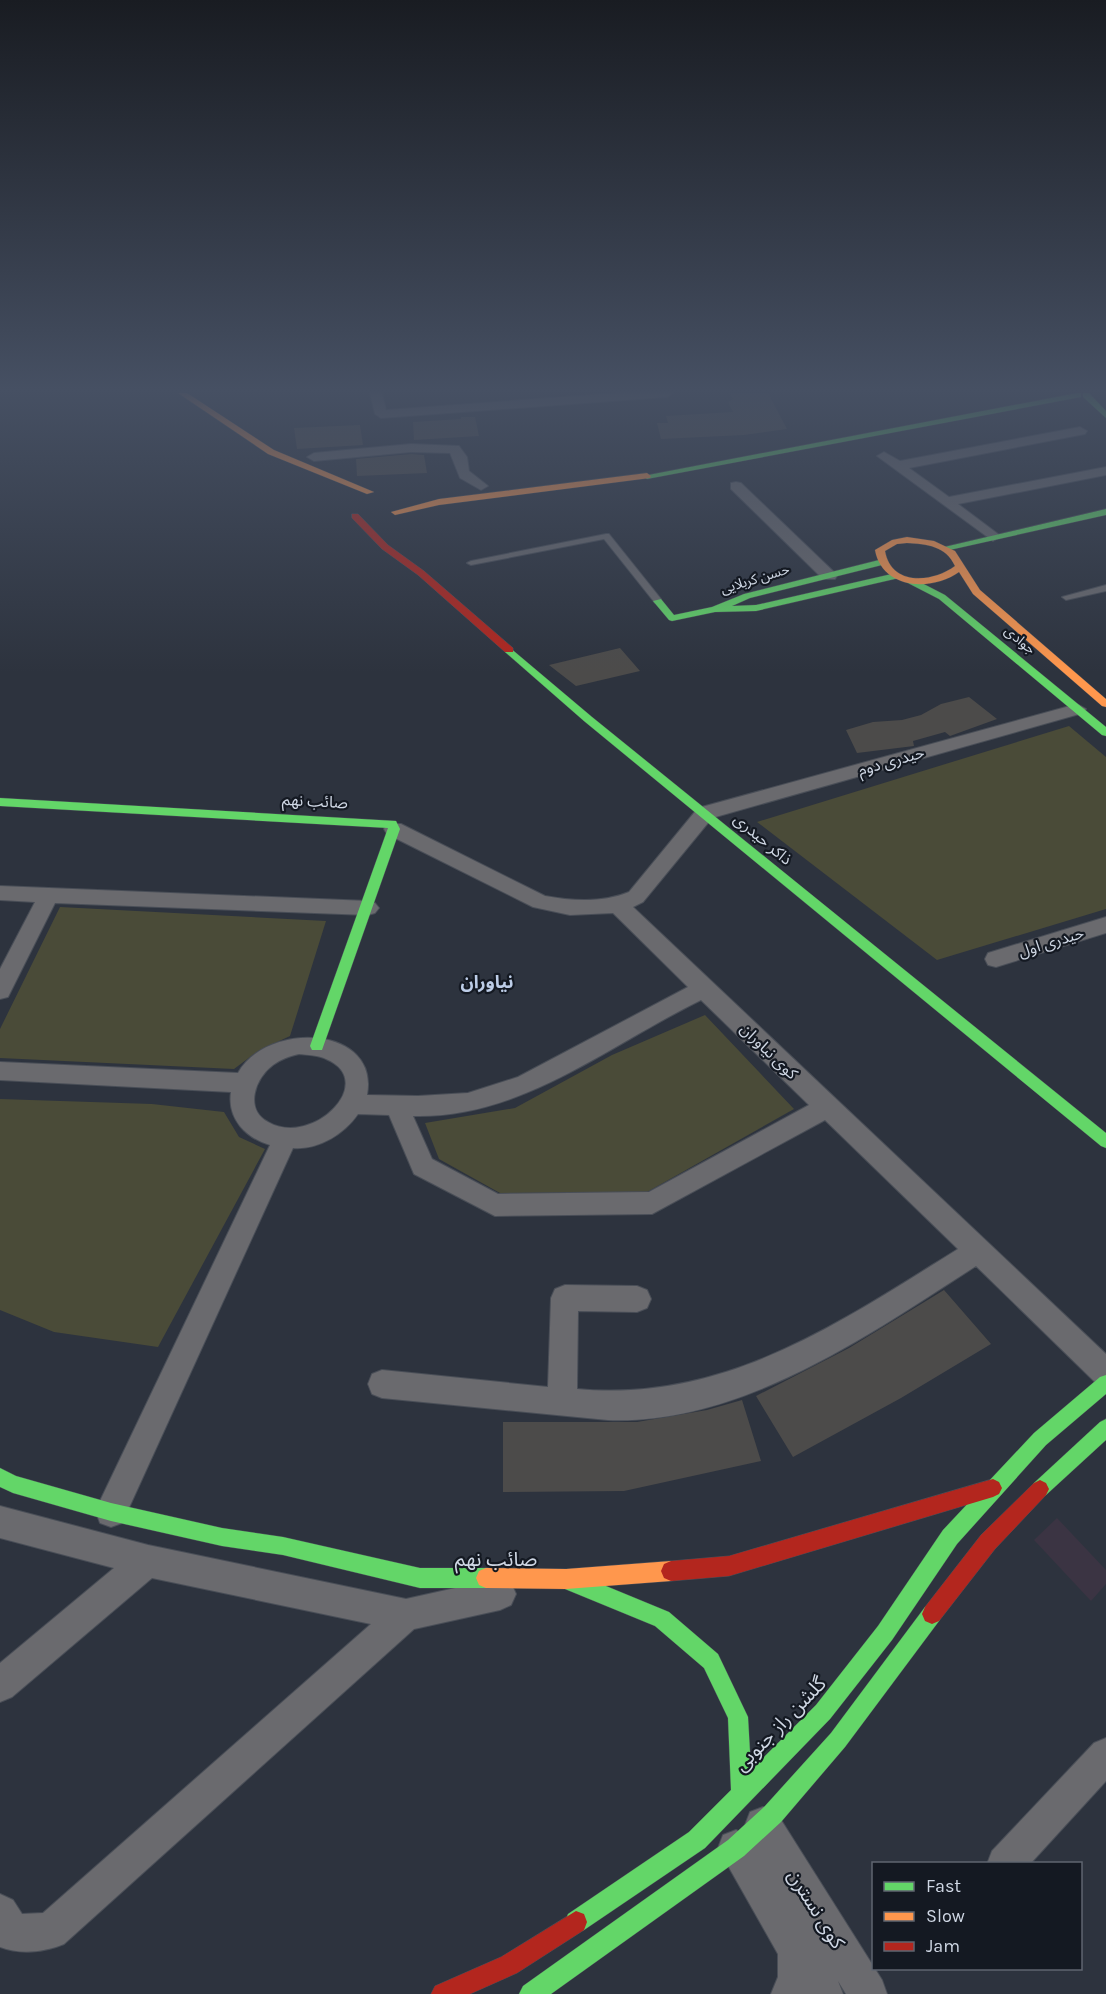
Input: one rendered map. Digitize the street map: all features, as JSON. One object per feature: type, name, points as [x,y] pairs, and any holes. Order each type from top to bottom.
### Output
[{"type":"street","points":[[355,486],[370,492],[388,511]]},
{"type":"street","points":[[477,486],[483,491]]},
{"type":"street","points":[[350,508],[388,511],[512,486]]},
{"type":"street","points":[[421,490],[483,491],[536,486]]},
{"type":"street","points":[[736,486],[829,576]]},
{"type":"street","points":[[925,486],[993,544]]},
{"type":"street","points":[[946,502],[1028,486]]},
{"type":"street","points":[[350,508],[370,492]]},
{"type":"street","name":"ذاکر حیدری","points":[[350,508],[385,547],[402,558],[588,719],[1106,1142]]},
{"type":"street","points":[[993,544],[1106,512]]},
{"type":"street","points":[[879,563],[877,556],[880,550],[896,542],[921,541],[945,548],[993,544],[1106,526]]},
{"type":"street","points":[[395,537],[402,558]]},
{"type":"street","name":"جوادی","points":[[945,548],[963,561],[976,592],[1104,702]]},
{"type":"street","name":"حسن کربلایی","points":[[715,609],[756,608],[902,578],[937,581],[957,573],[963,561]]},
{"type":"street","name":"حسن کربلایی","points":[[715,609],[747,596],[879,563]]},
{"type":"street","name":"جوادی","points":[[879,563],[902,578],[942,597],[1106,733]]},
{"type":"street","points":[[658,601],[672,618],[715,609]]},
{"type":"street","points":[[1077,709],[1104,702]]},
{"type":"street","name":"حیدری دوم","points":[[705,813],[1077,709]]},
{"type":"street","name":"صائب نهم","points":[[0,802],[388,822],[394,829]]},
{"type":"street","points":[[317,1046],[368,908],[394,829],[540,902],[570,908],[618,905],[636,897],[705,813]]},
{"type":"street","points":[[0,893],[368,908]]},
{"type":"street","points":[[0,991],[48,896]]},
{"type":"street","name":"کوی نیاوران","points":[[618,905],[704,990],[1106,1373]]},
{"type":"street","name":"حیدری اول","points":[[996,959],[1106,925]]},
{"type":"street","points":[[354,1104],[397,1106],[468,1103],[526,1084],[656,1012],[704,990]]},
{"type":"street","points":[[317,1046],[334,1050],[348,1059],[356,1073],[359,1088],[354,1104],[343,1119],[326,1131],[306,1137],[285,1139],[266,1134],[252,1125],[243,1113],[240,1098],[243,1083],[252,1070],[265,1058],[282,1049],[317,1046]]},
{"type":"street","points":[[0,1071],[243,1083]]},
{"type":"street","points":[[397,1106],[423,1166],[495,1205],[652,1203],[827,1107]]},
{"type":"street","points":[[111,1512],[285,1139]]},
{"type":"street","points":[[382,1384],[562,1402],[636,1406],[698,1395],[748,1380],[796,1361],[848,1333],[978,1250]]},
{"type":"street","points":[[562,1402],[566,1298],[638,1299]]},
{"type":"street","name":"گلشن راز جنوبی","points":[[443,1994],[509,1965],[641,1880],[697,1840],[742,1791],[823,1712],[885,1632],[950,1537],[993,1488],[1040,1439],[1106,1383]]},
{"type":"street","points":[[531,1994],[750,1837],[844,1734],[989,1542],[1106,1428]]},
{"type":"street","name":"صائب نهم","points":[[0,1477],[13,1484],[111,1512],[222,1536],[283,1546],[420,1578],[566,1579],[729,1566],[993,1488]]},
{"type":"street","points":[[0,1522],[148,1561],[406,1615],[566,1579],[662,1619],[711,1661],[738,1717],[742,1791]]},
{"type":"street","points":[[0,1685],[103,1596],[148,1561]]},
{"type":"street","points":[[0,1913],[12,1933],[51,1931],[406,1615]]},
{"type":"street","points":[[1006,1862],[1106,1755]]},
{"type":"street","points":[[750,1837],[797,1954],[824,1994]]},
{"type":"street","name":"کوی نسترن","points":[[750,1837],[868,1994]]},
{"type":"street","points":[[790,1994],[797,1977],[797,1954]]},
{"type":"lane","points":[[471,563],[606,536],[658,601]]},
{"type":"lane","points":[[1066,597],[1106,588]]},
{"type":"shaded area","points":[[1057,1518],[1106,1570],[1106,1584],[1091,1601],[1034,1540]]},
{"type":"green space","points":[[1069,726],[1106,757],[1106,909],[937,960],[757,822]]},
{"type":"green space","points":[[60,907],[326,921],[290,1036],[258,1051],[234,1069],[0,1058],[0,1029]]},
{"type":"green space","points":[[705,1015],[794,1109],[647,1192],[500,1193],[439,1159],[425,1123],[515,1108],[612,1055]]},
{"type":"green space","points":[[0,1099],[152,1104],[224,1112],[239,1137],[265,1149],[158,1347],[54,1332],[0,1310]]},
{"type":"building","points":[[620,648],[640,671],[576,686],[549,665]]},
{"type":"building","points":[[969,697],[997,719],[950,736],[945,732],[913,741],[914,746],[857,753],[846,730],[873,722],[902,720],[921,715],[941,704]]},
{"type":"building","points":[[944,1290],[991,1344],[901,1398],[793,1457],[756,1396],[849,1348]]},
{"type":"building","points":[[742,1400],[761,1461],[624,1491],[503,1492],[503,1422],[637,1422],[707,1410]]},
{"type":"traffic: fast","points":[[945,548],[1106,512]]},
{"type":"traffic: fast","points":[[879,563],[747,596],[715,609],[756,608],[896,576]]},
{"type":"traffic: fast","points":[[909,580],[942,597],[1106,733]]},
{"type":"traffic: fast","points":[[658,601],[672,618],[715,609]]},
{"type":"traffic: fast","points":[[509,650],[588,719],[1106,1142]]},
{"type":"traffic: fast","points":[[0,802],[392,824],[394,829],[317,1046]]},
{"type":"traffic: fast","points":[[576,1922],[697,1840],[823,1712],[885,1633],[950,1537],[1040,1439],[1106,1383]]},
{"type":"traffic: fast","points":[[1040,1489],[1106,1428]]},
{"type":"traffic: fast","points":[[0,1477],[13,1484],[111,1512],[222,1537],[283,1546],[420,1578],[486,1578]]},
{"type":"traffic: fast","points":[[572,1582],[662,1619],[711,1661],[738,1717],[742,1791]]},
{"type":"traffic: fast","points":[[531,1994],[736,1848],[773,1814],[838,1740],[932,1614]]},
{"type":"traffic: slow","points":[[355,486],[370,492]]},
{"type":"traffic: slow","points":[[395,512],[439,502],[567,486]]},
{"type":"traffic: slow","points":[[907,540],[939,545],[952,553],[960,567],[951,574],[925,581],[899,578],[889,572],[882,563],[880,550],[895,542],[907,540]]},
{"type":"traffic: slow","points":[[960,567],[976,592],[1106,704]]},
{"type":"traffic: slow","points":[[486,1578],[566,1579],[671,1571]]},
{"type":"traffic: jam","points":[[355,516],[385,547],[421,573],[509,650]]},
{"type":"traffic: jam","points":[[671,1571],[729,1566],[993,1488]]},
{"type":"traffic: jam","points":[[932,1614],[988,1542],[1040,1489]]},
{"type":"traffic: jam","points":[[443,1994],[509,1965],[576,1922]]},
{"type":"district","name":"نیاوران","points":[[487,982]]}]
